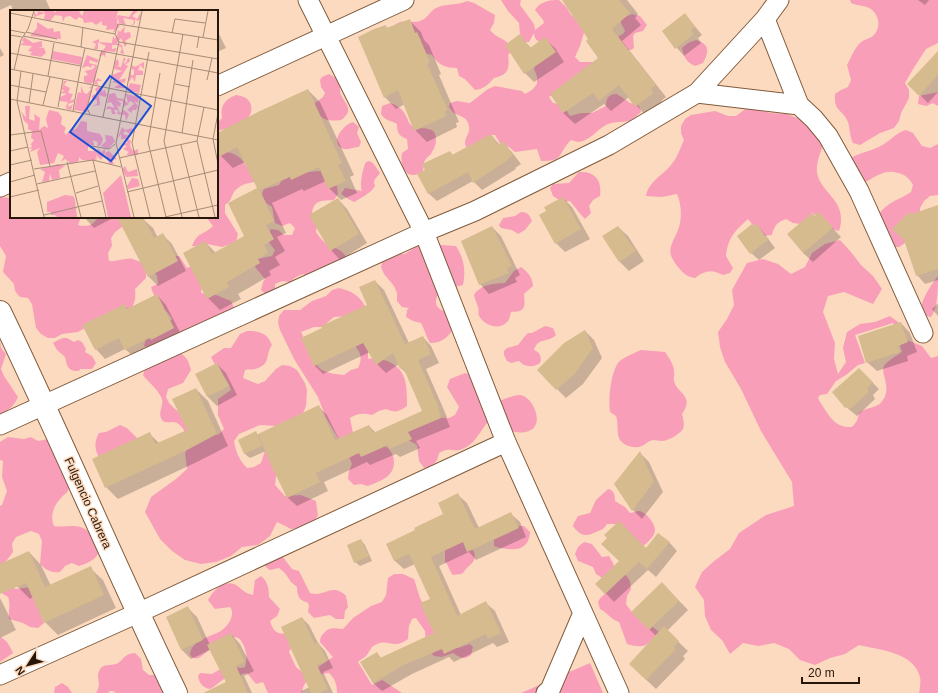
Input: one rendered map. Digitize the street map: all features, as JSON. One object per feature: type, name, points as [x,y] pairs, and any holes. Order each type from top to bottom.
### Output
[{"type":"main road","name":"Fulgencio Cabrera","points":[[0,312],[44,404],[138,613],[176,693]]},
{"type":"street","points":[[308,0],[424,232],[506,442],[619,693]]},
{"type":"street","points":[[218,86],[404,0]]},
{"type":"street","points":[[0,425],[424,232],[482,208],[609,145],[697,93],[765,19],[779,0]]},
{"type":"street","points":[[765,19],[799,105],[814,118],[828,136],[859,191],[923,333]]},
{"type":"street","points":[[697,93],[799,105]]},
{"type":"street","points":[[0,187],[10,182]]},
{"type":"street","points":[[0,675],[138,613],[506,442]]},
{"type":"street","points":[[546,693],[550,690],[583,613]]},
{"type":"shaded area","points":[[501,0],[521,0],[520,5],[534,24],[535,30],[544,23],[535,10],[542,3],[552,0],[559,0],[567,8],[571,15],[586,26],[575,57],[580,62],[592,62],[596,64],[549,97],[553,103],[564,106],[570,116],[581,113],[592,113],[606,106],[608,97],[617,94],[630,103],[638,105],[641,112],[633,119],[625,122],[606,125],[583,141],[578,142],[571,140],[560,156],[554,160],[541,161],[537,149],[515,152],[509,147],[501,145],[495,135],[492,135],[468,149],[465,141],[469,132],[468,123],[464,118],[452,111],[449,107],[450,103],[457,101],[470,103],[488,89],[495,86],[522,91],[525,94],[532,90],[537,84],[537,76],[534,69],[541,43],[536,39],[534,33],[529,42],[525,42],[520,34],[519,23],[508,11]]},
{"type":"shaded area","points":[[850,0],[938,0],[938,43],[926,49],[905,83],[909,90],[909,98],[901,113],[899,121],[894,128],[880,133],[860,145],[853,143],[848,122],[837,107],[835,94],[848,87],[851,80],[847,65],[860,43],[876,33],[878,19],[871,9],[851,3]]},
{"type":"shaded area","points":[[467,1],[474,3],[495,15],[494,23],[490,30],[507,42],[513,49],[508,55],[509,64],[507,71],[499,77],[494,78],[483,88],[475,90],[465,79],[459,76],[457,68],[443,65],[432,55],[424,53],[421,47],[421,39],[394,31],[396,24],[399,22],[420,21],[425,19],[436,8]]},
{"type":"shaded area","points":[[632,14],[640,16],[647,25],[643,31],[635,33],[633,36],[634,48],[628,50],[619,41],[619,36],[625,31],[621,23],[621,19]]},
{"type":"shaded area","points":[[696,40],[706,46],[707,52],[703,63],[695,66],[689,63],[686,59],[682,48],[688,43]]},
{"type":"shaded area","points":[[329,74],[335,77],[338,82],[340,93],[348,107],[347,113],[341,120],[327,120],[323,118],[318,113],[314,104],[323,97],[325,93],[321,87],[320,80],[322,77]]},
{"type":"shaded area","points":[[938,92],[938,106],[933,103],[926,106],[918,104],[919,96]]},
{"type":"shaded area","points":[[236,95],[245,98],[251,105],[251,111],[245,120],[235,126],[218,131],[218,122],[222,118],[224,104]]},
{"type":"shaded area","points":[[390,103],[401,109],[412,126],[416,128],[425,128],[434,132],[436,142],[434,149],[425,160],[423,171],[418,174],[409,174],[403,168],[401,159],[402,153],[408,149],[407,139],[399,134],[397,124],[386,119],[381,114],[382,106]]},
{"type":"shaded area","points":[[748,107],[770,113],[787,114],[802,120],[824,142],[818,161],[817,172],[819,180],[833,198],[840,212],[841,220],[839,231],[828,226],[812,213],[801,224],[793,223],[786,219],[783,220],[776,225],[772,235],[764,236],[748,219],[736,231],[728,244],[726,256],[733,268],[730,273],[723,275],[709,271],[702,273],[695,278],[690,277],[678,267],[670,253],[671,245],[678,230],[681,217],[681,208],[677,194],[662,197],[646,196],[653,182],[667,169],[677,156],[684,140],[681,133],[681,126],[685,119],[691,115],[715,111],[728,116],[736,116]]},
{"type":"shaded area","points":[[353,122],[359,127],[357,133],[361,142],[359,147],[347,149],[342,148],[338,144],[338,136],[346,126]]},
{"type":"shaded area","points":[[906,130],[913,133],[922,146],[930,148],[938,144],[938,195],[930,196],[924,201],[920,208],[920,216],[905,243],[899,247],[892,247],[879,214],[889,204],[911,192],[913,185],[905,176],[888,172],[878,175],[860,185],[849,159],[880,146],[897,134]]},
{"type":"shaded area","points":[[225,152],[236,155],[244,162],[255,182],[238,188],[234,192],[230,201],[225,205],[225,213],[238,234],[236,242],[222,247],[207,244],[192,246],[196,238],[213,226],[207,218],[218,218],[218,155]]},
{"type":"shaded area","points":[[369,161],[373,163],[380,173],[374,180],[375,186],[373,189],[354,202],[341,194],[345,188],[362,191],[361,181],[363,172],[366,162]]},
{"type":"shaded area","points":[[322,171],[329,184],[337,186],[338,194],[334,200],[317,203],[313,208],[312,213],[318,217],[316,232],[319,237],[325,243],[339,249],[345,255],[348,266],[344,278],[340,282],[328,284],[303,274],[290,282],[282,281],[275,284],[275,293],[267,295],[261,290],[265,279],[255,267],[257,259],[272,256],[275,250],[270,244],[267,236],[271,229],[278,230],[284,235],[292,235],[295,228],[290,223],[282,226],[275,223],[272,207],[266,203],[261,196],[264,189],[279,185],[283,178],[306,172]]},
{"type":"shaded area","points":[[579,172],[594,175],[600,186],[600,196],[593,200],[589,206],[591,213],[585,219],[570,201],[562,202],[553,196],[550,188],[553,184],[569,183]]},
{"type":"shaded area","points":[[0,197],[10,198],[10,218],[81,218],[78,225],[84,226],[92,224],[97,218],[123,218],[122,227],[115,232],[111,238],[112,246],[108,253],[109,261],[133,259],[143,263],[146,270],[146,278],[135,289],[135,301],[129,311],[78,332],[62,334],[55,338],[48,338],[41,334],[36,328],[32,304],[28,298],[20,297],[15,291],[14,284],[3,272],[6,256],[0,246]]},
{"type":"shaded area","points":[[521,212],[528,214],[532,221],[525,230],[518,234],[512,230],[501,228],[499,225],[503,218],[515,216]]},
{"type":"shaded area","points":[[840,240],[861,265],[873,276],[882,289],[873,304],[844,292],[828,296],[823,312],[835,343],[834,359],[838,374],[846,362],[843,348],[847,332],[860,324],[875,322],[890,316],[902,325],[907,340],[922,346],[931,358],[938,356],[938,693],[919,693],[920,677],[911,662],[903,657],[886,651],[859,645],[845,654],[830,658],[815,665],[800,660],[789,649],[774,643],[758,646],[743,643],[730,654],[722,640],[711,630],[705,616],[704,600],[695,587],[702,572],[730,549],[739,533],[766,515],[794,506],[792,482],[761,431],[741,389],[725,362],[720,347],[718,332],[734,305],[732,290],[747,263],[763,259],[778,264],[791,274],[805,267],[812,253],[825,244]],"holes":[[[893,323],[902,352],[889,360],[884,366],[883,372],[886,390],[881,403],[859,413],[857,421],[852,427],[846,427],[836,423],[826,412],[818,398],[820,395],[827,394],[836,381],[858,365],[865,363],[855,335]]]},
{"type":"shaded area","points":[[433,242],[440,245],[456,246],[463,260],[464,275],[463,285],[441,290],[436,298],[436,304],[438,307],[449,313],[454,327],[450,334],[442,341],[430,343],[421,323],[406,317],[407,310],[409,308],[402,307],[397,301],[397,293],[394,286],[384,274],[381,267],[383,259],[389,254],[405,254],[418,245]]},
{"type":"shaded area","points":[[172,256],[179,256],[187,268],[194,265],[202,286],[201,293],[216,295],[231,301],[234,308],[234,315],[152,349],[144,346],[146,338],[167,325],[172,319],[167,312],[160,309],[152,290],[151,287],[158,284],[157,276],[153,270]]},
{"type":"shaded area","points":[[521,267],[529,275],[533,286],[524,294],[524,308],[520,311],[511,312],[508,321],[501,326],[489,325],[479,316],[474,295],[477,291],[484,287],[492,284],[505,283],[514,271]]},
{"type":"shaded area","points":[[938,276],[938,292],[935,308],[931,317],[925,315],[922,310],[922,305],[927,292]]},
{"type":"shaded area","points":[[339,288],[354,294],[365,306],[361,313],[349,316],[334,317],[322,327],[314,327],[301,332],[316,364],[322,370],[333,374],[344,375],[351,370],[358,368],[361,357],[352,341],[360,330],[368,351],[368,359],[388,361],[397,367],[403,375],[406,386],[407,406],[402,410],[392,411],[386,409],[372,415],[361,414],[350,418],[353,433],[385,446],[393,456],[393,467],[389,475],[386,478],[368,486],[361,484],[354,485],[348,479],[352,464],[349,457],[343,453],[338,438],[326,418],[318,397],[294,359],[278,323],[279,316],[284,310],[300,310],[312,301],[326,296],[332,290]]},
{"type":"shaded area","points":[[545,326],[553,328],[556,335],[550,339],[538,343],[536,346],[534,350],[540,355],[540,363],[534,366],[529,366],[524,365],[519,361],[511,363],[507,361],[504,351],[507,348],[518,345],[528,333],[532,333]]},
{"type":"shaded area","points":[[247,331],[265,335],[272,345],[265,364],[256,369],[245,370],[243,378],[258,384],[265,381],[282,365],[290,366],[297,370],[305,383],[307,390],[306,406],[303,413],[298,418],[276,426],[260,425],[239,434],[234,441],[237,452],[247,468],[254,467],[261,463],[266,448],[279,469],[276,476],[275,485],[285,496],[301,495],[316,501],[318,516],[308,527],[291,529],[277,522],[270,536],[258,545],[242,547],[231,556],[216,562],[201,564],[185,560],[172,551],[160,539],[145,512],[151,497],[187,469],[185,453],[190,443],[179,424],[162,420],[160,412],[162,399],[156,389],[143,375],[146,367],[180,353],[184,356],[191,370],[183,383],[168,389],[166,397],[175,409],[211,433],[218,435],[224,429],[218,415],[218,399],[231,390],[227,381],[211,357],[224,348],[231,348],[240,334]]},
{"type":"shaded area","points":[[63,338],[67,338],[74,342],[78,340],[82,342],[86,349],[85,352],[92,356],[96,363],[92,369],[80,369],[79,371],[75,371],[69,368],[65,357],[57,350],[53,343]]},
{"type":"shaded area","points":[[0,340],[1,348],[6,354],[1,369],[18,397],[11,407],[0,414]]},
{"type":"shaded area","points":[[641,350],[665,352],[673,366],[676,385],[684,395],[687,403],[682,414],[684,427],[679,433],[667,440],[653,440],[642,446],[633,447],[624,444],[620,440],[616,416],[610,412],[609,400],[613,376],[618,364],[621,360]]},
{"type":"shaded area","points":[[465,373],[472,375],[499,401],[517,395],[526,397],[535,408],[537,416],[536,423],[533,428],[526,432],[506,431],[492,418],[467,447],[459,450],[442,451],[439,453],[434,464],[424,468],[419,461],[417,445],[410,441],[405,435],[409,421],[449,418],[455,415],[459,407],[447,387],[450,379]]},
{"type":"shaded area","points":[[120,425],[127,428],[138,439],[101,461],[97,454],[96,447],[96,441],[99,433],[106,432]]},
{"type":"shaded area","points":[[8,437],[24,439],[31,437],[38,441],[53,438],[69,482],[68,492],[58,501],[54,508],[52,519],[54,526],[77,526],[87,530],[96,540],[99,550],[96,557],[88,562],[79,566],[72,563],[65,566],[60,572],[54,572],[40,564],[42,541],[39,534],[31,531],[16,537],[12,544],[13,552],[1,568],[15,589],[31,587],[44,623],[38,628],[30,627],[23,623],[9,619],[8,597],[0,592],[0,506],[2,505],[7,491],[2,477],[3,461],[0,460],[0,442]]},
{"type":"shaded area","points":[[608,489],[612,490],[614,493],[615,501],[625,507],[630,513],[638,511],[642,512],[652,521],[655,527],[655,532],[651,539],[643,546],[622,524],[607,524],[601,530],[586,535],[578,532],[573,526],[578,516],[590,513],[596,500]]},
{"type":"shaded area","points":[[516,526],[524,526],[530,532],[529,539],[526,544],[518,549],[506,549],[494,546],[494,538]]},
{"type":"shaded area","points":[[454,537],[472,549],[475,556],[473,562],[464,572],[453,575],[445,562],[445,549]]},
{"type":"shaded area","points":[[584,542],[592,544],[602,557],[609,556],[615,570],[602,578],[596,574],[593,567],[578,561],[575,554],[578,547]]},
{"type":"shaded area","points":[[279,552],[292,569],[299,571],[310,593],[320,594],[336,590],[346,596],[348,607],[345,611],[344,619],[336,619],[330,615],[314,618],[308,612],[309,605],[307,602],[300,599],[297,587],[291,582],[285,573],[279,568],[270,570],[260,559]]},
{"type":"shaded area","points":[[394,574],[403,574],[414,579],[420,598],[447,648],[458,648],[470,644],[473,647],[469,657],[460,657],[453,653],[442,657],[434,656],[426,643],[425,631],[416,618],[412,619],[409,626],[408,639],[399,644],[381,643],[375,645],[366,656],[358,662],[372,685],[382,680],[402,693],[337,693],[337,687],[333,677],[329,673],[311,678],[305,684],[302,693],[268,693],[263,682],[256,684],[247,673],[242,674],[236,679],[228,678],[222,680],[210,689],[205,688],[200,683],[198,676],[200,673],[212,674],[226,666],[241,668],[245,667],[246,665],[245,649],[241,641],[235,637],[224,641],[198,658],[190,655],[191,650],[197,642],[221,631],[232,617],[232,610],[230,607],[215,609],[208,600],[218,587],[230,583],[253,595],[255,580],[261,576],[268,585],[269,597],[280,609],[277,616],[270,621],[271,624],[274,630],[278,633],[287,634],[293,645],[289,652],[296,667],[302,672],[307,672],[322,665],[333,657],[320,642],[322,635],[331,629],[343,629],[353,618],[371,606],[382,602],[386,595],[388,578]]},
{"type":"shaded area","points":[[625,574],[630,581],[631,589],[627,596],[626,604],[631,611],[659,632],[646,645],[638,646],[627,644],[619,622],[600,609],[598,602],[601,597]]},
{"type":"shaded area","points":[[0,637],[5,640],[13,653],[0,662]]},
{"type":"shaded area","points":[[135,653],[141,659],[143,670],[149,675],[157,675],[170,693],[116,693],[110,691],[108,693],[96,693],[99,687],[98,674],[100,668],[119,663],[125,656]]},
{"type":"shaded area","points":[[590,663],[603,693],[521,693]]},
{"type":"shaded area","points":[[62,683],[68,687],[72,693],[54,693],[55,687]]},
{"type":"building","points":[[562,0],[619,0],[630,13],[612,29],[656,85],[651,89],[654,93],[635,107],[619,85],[599,101],[593,93],[563,113],[550,94],[598,58],[586,41],[588,39]]},
{"type":"building","points":[[685,13],[695,27],[691,30],[694,34],[675,49],[662,31]]},
{"type":"building","points":[[410,19],[415,33],[417,32],[430,62],[427,64],[448,110],[445,111],[446,116],[414,131],[398,90],[384,98],[358,37],[374,29],[386,25],[387,28]]},
{"type":"building","points":[[520,34],[530,48],[545,37],[556,52],[524,74],[505,45]]},
{"type":"building","points":[[938,51],[938,75],[919,96],[907,84]]},
{"type":"building","points":[[308,89],[342,163],[338,165],[346,181],[328,189],[319,167],[291,180],[290,177],[260,190],[274,221],[266,225],[274,239],[264,245],[268,253],[258,259],[260,263],[227,282],[229,287],[207,299],[183,253],[205,241],[212,254],[244,236],[228,203],[257,188],[237,147],[218,157],[218,132]]},
{"type":"building","points":[[491,134],[498,145],[503,141],[513,155],[508,160],[473,183],[468,172],[428,194],[417,174],[425,170],[422,164],[450,151],[452,155]]},
{"type":"building","points":[[563,197],[581,229],[555,244],[539,215],[546,211],[544,207]]},
{"type":"building","points":[[338,198],[359,234],[330,251],[309,215]]},
{"type":"building","points":[[938,205],[938,269],[916,276],[904,240],[892,229],[909,212],[912,214]]},
{"type":"building","points":[[818,212],[833,227],[803,253],[787,234],[812,213],[815,216]]},
{"type":"building","points":[[118,218],[144,218],[154,238],[163,233],[178,261],[148,277]]},
{"type":"building","points":[[752,224],[754,226],[757,224],[768,240],[750,254],[737,236]]},
{"type":"building","points":[[492,226],[512,266],[507,268],[509,273],[479,285],[461,241]]},
{"type":"building","points":[[618,226],[636,251],[619,262],[602,236]]},
{"type":"building","points":[[375,280],[405,344],[423,336],[431,354],[418,360],[439,408],[441,418],[408,432],[412,439],[390,449],[388,445],[361,457],[359,453],[316,473],[320,482],[287,498],[258,434],[319,405],[335,440],[369,425],[373,433],[422,411],[403,367],[400,369],[393,353],[376,365],[363,343],[314,366],[301,338],[322,328],[321,326],[367,305],[359,287]]},
{"type":"building","points":[[157,294],[174,328],[151,340],[150,338],[124,350],[119,338],[95,350],[82,325],[125,304],[127,309]]},
{"type":"building","points":[[901,322],[908,342],[898,346],[900,352],[866,363],[858,336]]},
{"type":"building","points":[[585,330],[593,348],[574,375],[556,390],[537,370],[564,343]]},
{"type":"building","points":[[217,363],[229,386],[207,397],[195,374]]},
{"type":"building","points":[[859,368],[873,382],[867,388],[869,392],[849,410],[847,407],[845,408],[832,392]]},
{"type":"building","points":[[196,388],[217,434],[187,450],[105,488],[92,459],[150,432],[155,444],[187,430],[172,399]]},
{"type":"building","points":[[256,431],[262,446],[244,454],[238,440]]},
{"type":"building","points":[[640,451],[654,482],[632,511],[614,484]]},
{"type":"building","points":[[458,493],[475,529],[511,512],[519,528],[467,552],[463,542],[431,557],[457,616],[486,601],[501,633],[488,639],[486,634],[444,654],[442,649],[404,665],[373,683],[360,662],[377,652],[380,658],[434,633],[420,603],[430,599],[409,554],[394,561],[386,544],[443,514],[438,503]]},
{"type":"building","points":[[619,521],[646,548],[658,533],[670,542],[647,569],[639,562],[605,594],[595,584],[619,561],[601,544],[607,538],[604,535]]},
{"type":"building","points":[[361,539],[369,556],[354,563],[347,545]]},
{"type":"building","points":[[29,551],[45,587],[91,566],[104,595],[44,623],[26,583],[0,594],[0,564]]},
{"type":"building","points":[[662,582],[679,601],[649,630],[631,612]]},
{"type":"building","points":[[188,606],[203,640],[181,650],[166,617]]},
{"type":"building","points":[[302,617],[315,644],[318,642],[327,661],[317,665],[328,689],[320,693],[311,693],[281,627]]},
{"type":"building","points":[[664,626],[679,641],[674,647],[676,649],[646,680],[629,664]]},
{"type":"building","points":[[231,633],[245,662],[236,666],[248,693],[203,693],[226,682],[207,645]]}]
